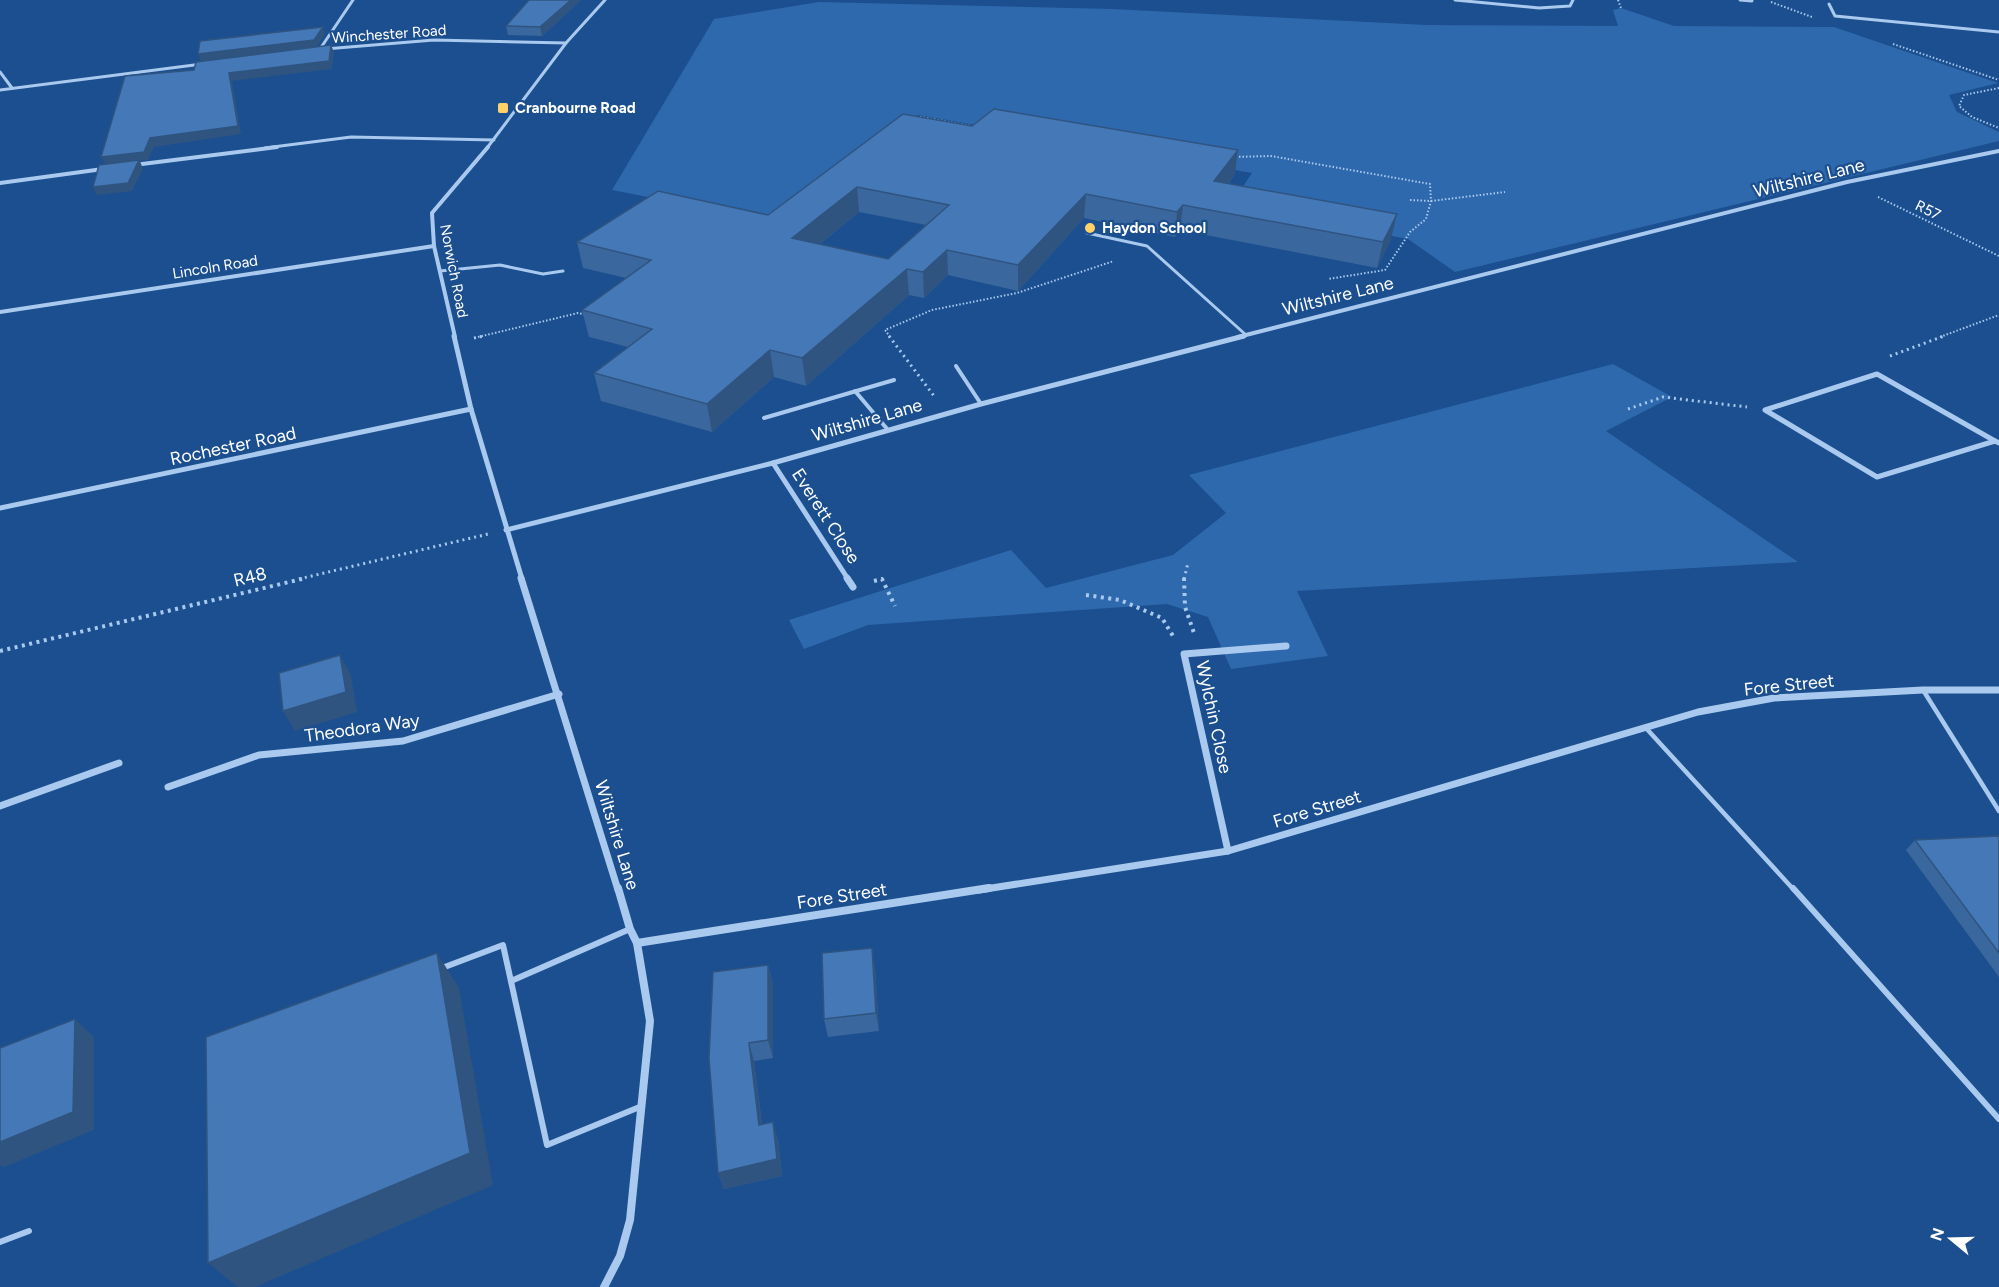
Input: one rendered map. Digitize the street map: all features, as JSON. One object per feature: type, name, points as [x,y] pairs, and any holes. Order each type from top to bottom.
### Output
[{"type":"street","name":"Winchester Road","points":[[353,0],[320,49],[434,40],[566,43]]},
{"type":"street","name":"Norwich Road","points":[[506,530],[471,409],[434,246],[432,213],[494,140],[566,43],[605,0]]},
{"type":"street","points":[[1455,0],[1539,8],[1570,6],[1574,0]]},
{"type":"street","points":[[1740,0],[1752,1]]},
{"type":"street","points":[[1829,4],[1834,16],[1999,32]]},
{"type":"street","points":[[0,90],[213,63]]},
{"type":"street","points":[[0,72],[12,88]]},
{"type":"street","points":[[129,166],[351,137],[494,140]]},
{"type":"street","name":"Wiltshire Lane","points":[[604,1287],[620,1256],[630,1220],[650,1022],[637,943],[630,929],[559,694],[506,530],[774,463],[981,404],[1246,335],[1847,182],[1998,152]]},
{"type":"street","points":[[0,183],[105,169]]},
{"type":"street","name":"Lincoln Road","points":[[0,312],[434,246]]},
{"type":"street","points":[[1765,410],[1877,374],[1997,442]]},
{"type":"street","name":"Rochester Road","points":[[0,508],[471,409]]},
{"type":"street","points":[[1765,410],[1877,477],[1997,442]]},
{"type":"street","name":"Everett Close","points":[[774,463],[853,586]]},
{"type":"street","name":"Wylchin Close","points":[[1228,851],[1184,654],[1286,646]]},
{"type":"street","name":"Fore Street","points":[[637,943],[1228,851],[1698,712],[1774,698],[1923,690],[1999,690]]},
{"type":"street","name":"Theodora Way","points":[[168,787],[259,755],[402,741],[477,721],[559,694]]},
{"type":"street","points":[[0,806],[119,763]]},
{"type":"lane","points":[[1087,233],[1151,249],[1246,335]]},
{"type":"lane","points":[[440,271],[501,265],[543,274],[563,271]]},
{"type":"lane","points":[[956,366],[981,404]]},
{"type":"lane","points":[[764,418],[894,380]]},
{"type":"lane","points":[[855,391],[888,430]]},
{"type":"lane","points":[[1923,690],[1999,811]]},
{"type":"lane","points":[[1645,727],[1863,965],[1999,1119]]},
{"type":"lane","points":[[511,981],[630,929]]},
{"type":"lane","points":[[437,970],[503,945],[547,1144],[642,1106]]},
{"type":"lane","points":[[0,1242],[29,1231]]},
{"type":"path","points":[[1618,0],[1621,8]]},
{"type":"path","points":[[1999,88],[1964,95],[1959,106],[1972,117],[1999,128]]},
{"type":"path","points":[[911,123],[921,117],[978,127]]},
{"type":"path","points":[[1228,157],[1271,156],[1430,184],[1431,201],[1425,219],[1410,232],[1385,270],[1328,279]]},
{"type":"path","name":"R57","points":[[1847,182],[1999,256]]},
{"type":"path","points":[[1410,200],[1431,201],[1505,192]]},
{"type":"path","points":[[946,414],[885,330],[932,310],[1017,293],[1151,249]]},
{"type":"path","points":[[456,343],[578,313],[589,315]]},
{"type":"path","points":[[1877,374],[1881,360],[1999,315]]},
{"type":"path","points":[[1628,409],[1664,397],[1765,410]]},
{"type":"path","name":"R48","points":[[0,651],[506,530]]},
{"type":"path","points":[[1188,563],[1182,581],[1185,610],[1202,653]]},
{"type":"path","points":[[853,586],[882,579],[895,606]]},
{"type":"path","points":[[1086,595],[1120,600],[1162,618],[1184,654]]},
{"type":"shaded area","points":[[819,2],[1113,9],[1426,25],[1618,26],[1613,10],[1621,8],[1674,26],[1834,27],[1998,83],[1949,95],[1957,112],[1999,132],[1999,141],[1455,272],[1408,239],[1230,206],[1252,173],[918,115],[775,222],[612,190],[714,19]]},
{"type":"shaded area","points":[[1613,364],[1672,397],[1606,431],[1798,562],[1297,591],[1328,656],[1231,669],[1208,617],[1167,604],[868,625],[804,649],[789,620],[1011,550],[1046,588],[1173,555],[1226,513],[1189,475]]},
{"type":"building","points":[[529,0],[571,0],[540,27],[506,26]]},
{"type":"building","points":[[323,27],[314,40],[198,54],[200,41]]},
{"type":"building","points":[[331,45],[329,61],[229,73],[238,126],[150,138],[144,152],[101,157],[125,76],[194,70],[196,62]]},
{"type":"building","points":[[994,109],[1238,150],[1214,181],[1397,214],[1383,242],[1183,205],[1177,212],[1086,194],[1018,265],[947,250],[923,272],[907,269],[802,358],[770,350],[707,404],[594,373],[652,329],[582,310],[651,260],[577,242],[658,191],[768,215],[903,114],[972,126]],"holes":[[[857,187],[949,205],[888,259],[792,238]]]},
{"type":"building","points":[[139,160],[128,183],[93,187],[99,165]]},
{"type":"building","points":[[340,655],[346,692],[283,711],[279,673]]},
{"type":"building","points":[[1999,836],[1999,953],[1915,840]]},
{"type":"building","points":[[872,948],[876,1013],[824,1019],[822,953]]},
{"type":"building","points":[[437,953],[470,1153],[208,1263],[206,1037]]},
{"type":"building","points":[[768,965],[768,1040],[749,1043],[759,1125],[773,1122],[777,1159],[718,1173],[709,1058],[713,972]]},
{"type":"building","points":[[75,1019],[73,1112],[0,1142],[0,1048]]},
{"type":"place","name":"Cranbourne Road","points":[[503,108]]},
{"type":"place","name":"Haydon School","points":[[1090,228]]}]
